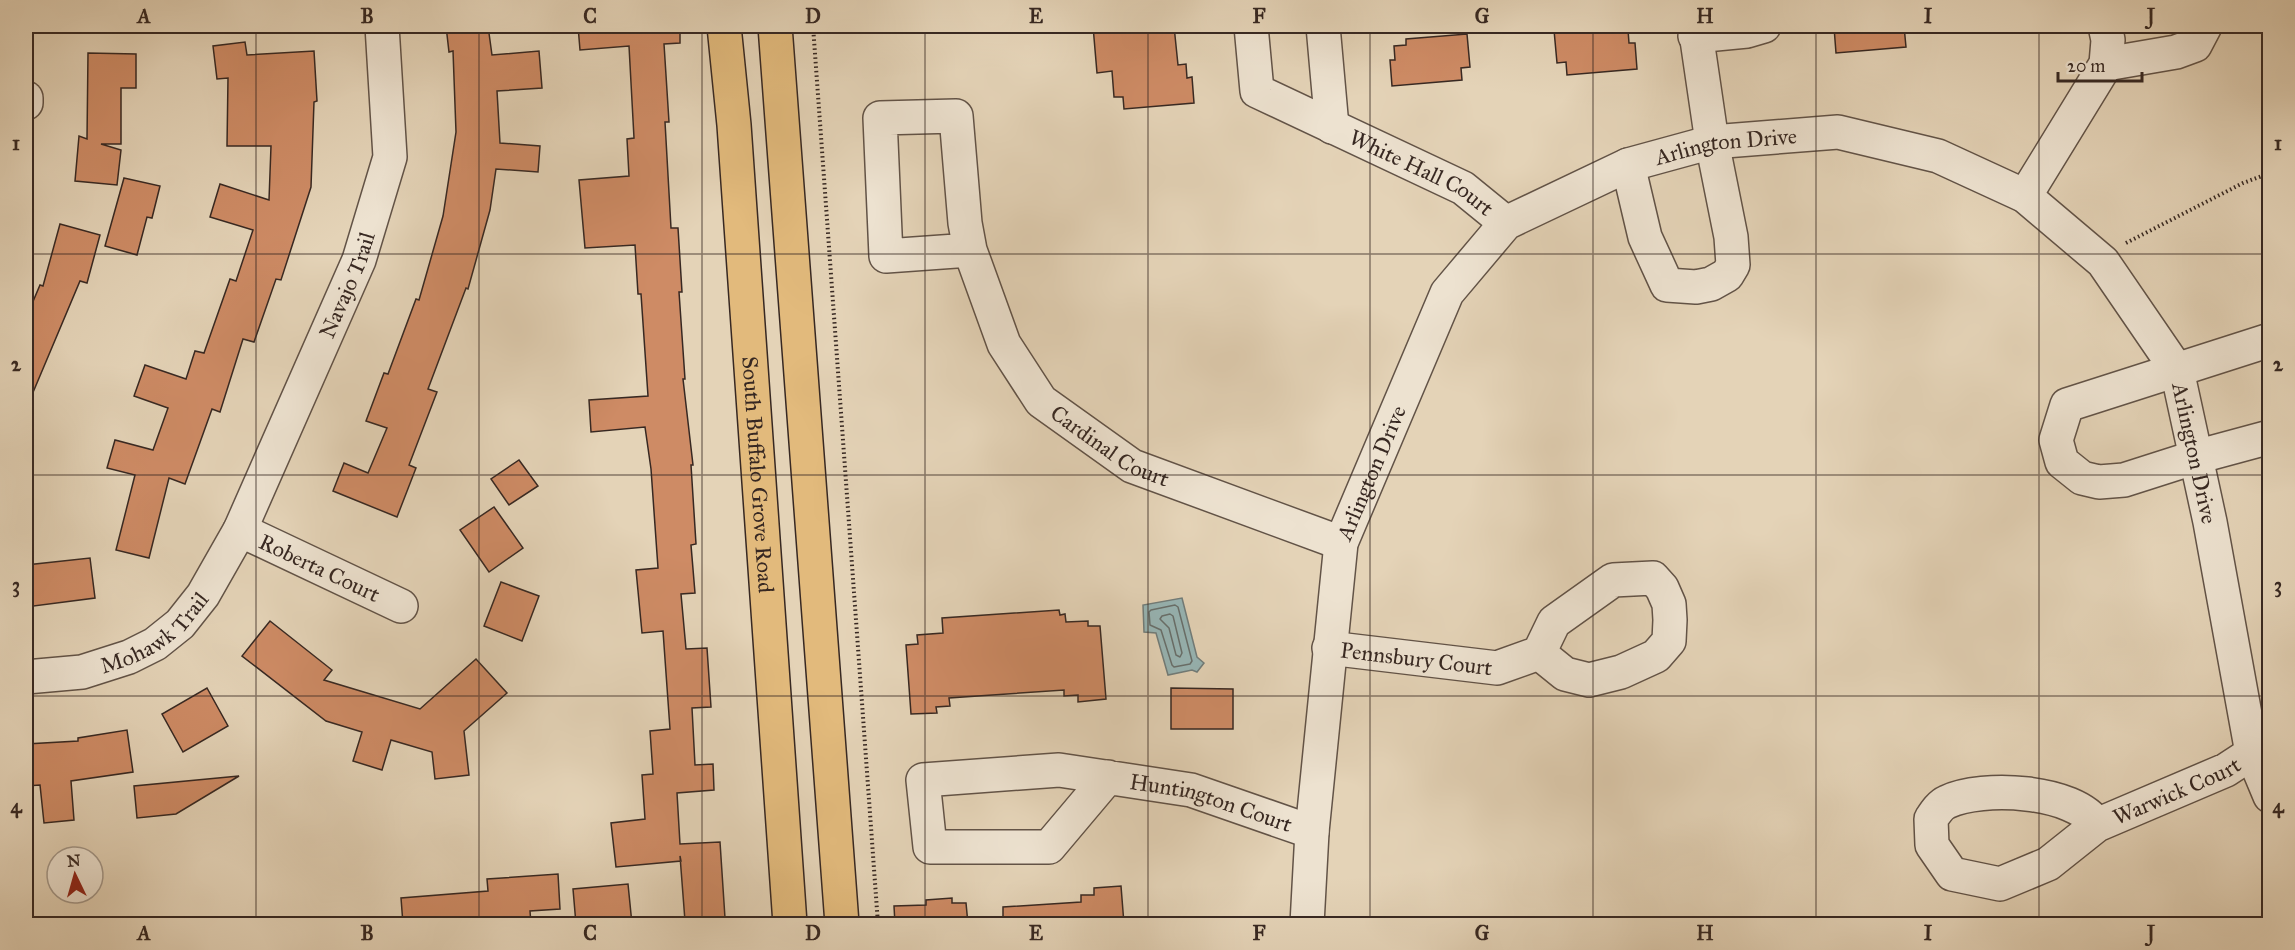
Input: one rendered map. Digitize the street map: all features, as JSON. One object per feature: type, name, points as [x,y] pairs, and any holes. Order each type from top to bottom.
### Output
[{"type":"main road","name":"South Buffalo Grove Road","points":[[724,26],[735,137],[790,924]]},
{"type":"main road","points":[[775,26],[842,924]]},
{"type":"street","name":"Navajo Trail","points":[[240,530],[359,260],[390,157],[382,26]]},
{"type":"street","name":"White Hall Court","points":[[1251,26],[1257,91],[1463,188],[1506,224]]},
{"type":"street","name":"White Hall Court","points":[[1323,26],[1332,127]]},
{"type":"street","points":[[1628,165],[1645,237],[1667,285],[1696,287],[1711,284],[1727,275],[1733,265],[1728,218],[1712,142],[1695,31],[1747,31],[1764,26]]},
{"type":"street","points":[[2025,196],[2106,64],[2108,40],[2105,26]]},
{"type":"street","points":[[2106,64],[2176,51],[2195,45],[2205,26]]},
{"type":"street","points":[[26,98],[26,103]]},
{"type":"street","name":"Cardinal Court","points":[[970,250],[885,256],[880,118],[956,116],[965,223],[970,250],[1004,344],[1041,401],[1132,466],[1341,543]]},
{"type":"street","name":"Arlington Drive","points":[[1307,924],[1312,832],[1341,543],[1448,293],[1506,224],[1628,165],[1712,142],[1838,132],[1938,156],[2025,196],[2103,262],[2177,370],[2270,796]]},
{"type":"street","points":[[2270,340],[2067,405],[2056,440],[2062,462],[2082,478],[2099,482],[2124,480],[2270,437]]},
{"type":"street","name":"Roberta Court","points":[[240,530],[401,606]]},
{"type":"street","name":"Mohawk Trail","points":[[26,677],[82,672],[129,657],[155,644],[180,624],[203,595],[240,530]]},
{"type":"street","name":"Pennsbury Court","points":[[1329,648],[1497,668],[1539,653]]},
{"type":"street","name":"Warwick Court","points":[[2097,825],[2226,770],[2261,750]]},
{"type":"street","name":"Huntington Court","points":[[1108,777],[1049,847],[930,847],[923,780],[1059,770],[1108,777],[1191,790],[1312,832]]},
{"type":"path","points":[[813,26],[878,924]]},
{"type":"path","points":[[2103,262],[2124,244],[2161,224],[2243,183],[2270,173]]},
{"type":"water","points":[[1182,598],[1197,657],[1204,663],[1197,672],[1192,670],[1168,675],[1156,633],[1144,632],[1143,605]]},
{"type":"building","points":[[446,26],[488,26],[492,55],[539,51],[542,88],[497,91],[500,143],[540,146],[538,172],[496,169],[490,210],[468,289],[466,288],[428,389],[437,392],[409,465],[416,468],[397,517],[333,491],[344,463],[368,473],[387,428],[366,421],[384,373],[388,374],[416,299],[419,300],[443,216],[456,132],[453,51],[449,52]]},
{"type":"building","points":[[578,26],[680,26],[680,43],[664,44],[669,122],[665,122],[671,228],[678,228],[682,292],[679,292],[685,379],[683,379],[693,465],[691,465],[696,544],[691,545],[695,593],[681,594],[686,649],[707,648],[711,707],[692,708],[695,765],[713,764],[714,790],[677,793],[680,844],[720,842],[725,918],[685,921],[680,861],[616,867],[611,823],[645,819],[642,775],[653,774],[650,731],[670,729],[663,631],[642,633],[636,570],[658,568],[651,469],[645,427],[591,432],[589,400],[648,396],[635,245],[585,248],[579,180],[629,176],[627,139],[634,138],[629,46],[580,50]]},
{"type":"building","points":[[1093,26],[1174,26],[1178,65],[1186,64],[1187,78],[1192,77],[1194,103],[1124,109],[1123,97],[1114,97],[1112,71],[1097,73]]},
{"type":"building","points":[[1615,26],[1616,31],[1628,30],[1629,43],[1635,43],[1637,69],[1567,75],[1566,62],[1557,63],[1554,30]]},
{"type":"building","points":[[1904,26],[1906,47],[1836,53],[1834,27]]},
{"type":"building","points":[[1467,34],[1470,67],[1461,68],[1462,80],[1392,86],[1390,60],[1395,60],[1394,46],[1406,45],[1406,39]]},
{"type":"building","points":[[245,42],[247,55],[314,51],[317,101],[314,102],[311,187],[281,280],[276,279],[254,342],[243,339],[220,412],[212,409],[185,484],[169,478],[149,558],[116,550],[135,475],[107,468],[115,440],[153,450],[168,408],[134,396],[145,365],[186,379],[195,351],[204,353],[230,279],[236,281],[253,230],[210,217],[220,184],[269,200],[271,146],[227,146],[228,78],[217,79],[213,46]]},
{"type":"building","points":[[88,53],[136,54],[136,88],[121,88],[121,144],[101,144],[121,150],[117,185],[75,181],[79,136],[87,139]]},
{"type":"building","points":[[124,178],[160,186],[152,218],[147,217],[137,255],[105,246]]},
{"type":"building","points":[[60,224],[100,235],[87,283],[80,281],[26,409],[26,318],[40,285],[43,286]]},
{"type":"building","points":[[519,460],[538,486],[509,505],[491,479]]},
{"type":"building","points":[[494,507],[523,548],[489,572],[460,530]]},
{"type":"building","points":[[90,558],[95,598],[26,607],[26,565]]},
{"type":"building","points":[[501,582],[539,596],[522,641],[484,626]]},
{"type":"building","points":[[1059,610],[1060,615],[1065,614],[1066,622],[1088,621],[1088,626],[1100,626],[1106,699],[1078,702],[1078,695],[1064,696],[1064,690],[949,698],[950,706],[936,707],[937,713],[911,714],[906,645],[918,644],[917,635],[943,633],[942,618]]},
{"type":"building","points":[[270,621],[332,670],[324,680],[420,709],[476,659],[507,693],[464,731],[469,775],[435,779],[432,752],[391,740],[382,770],[353,761],[362,732],[326,721],[242,656]]},
{"type":"building","points":[[207,688],[228,726],[183,752],[162,714]]},
{"type":"building","points":[[1171,688],[1233,689],[1233,729],[1171,729]]},
{"type":"building","points":[[127,730],[133,772],[71,781],[74,820],[44,823],[40,785],[26,786],[26,744],[78,741],[78,738]]},
{"type":"building","points":[[239,776],[176,814],[137,818],[134,786]]},
{"type":"building","points":[[558,874],[560,909],[530,911],[531,924],[403,924],[401,898],[488,891],[487,879]]},
{"type":"building","points":[[628,884],[632,924],[576,924],[573,889]]},
{"type":"building","points":[[1121,886],[1124,924],[1003,924],[1003,907],[1081,902],[1081,895],[1094,895],[1094,888]]},
{"type":"building","points":[[952,898],[952,903],[966,903],[968,924],[895,924],[894,906],[926,905],[926,900]]}]
